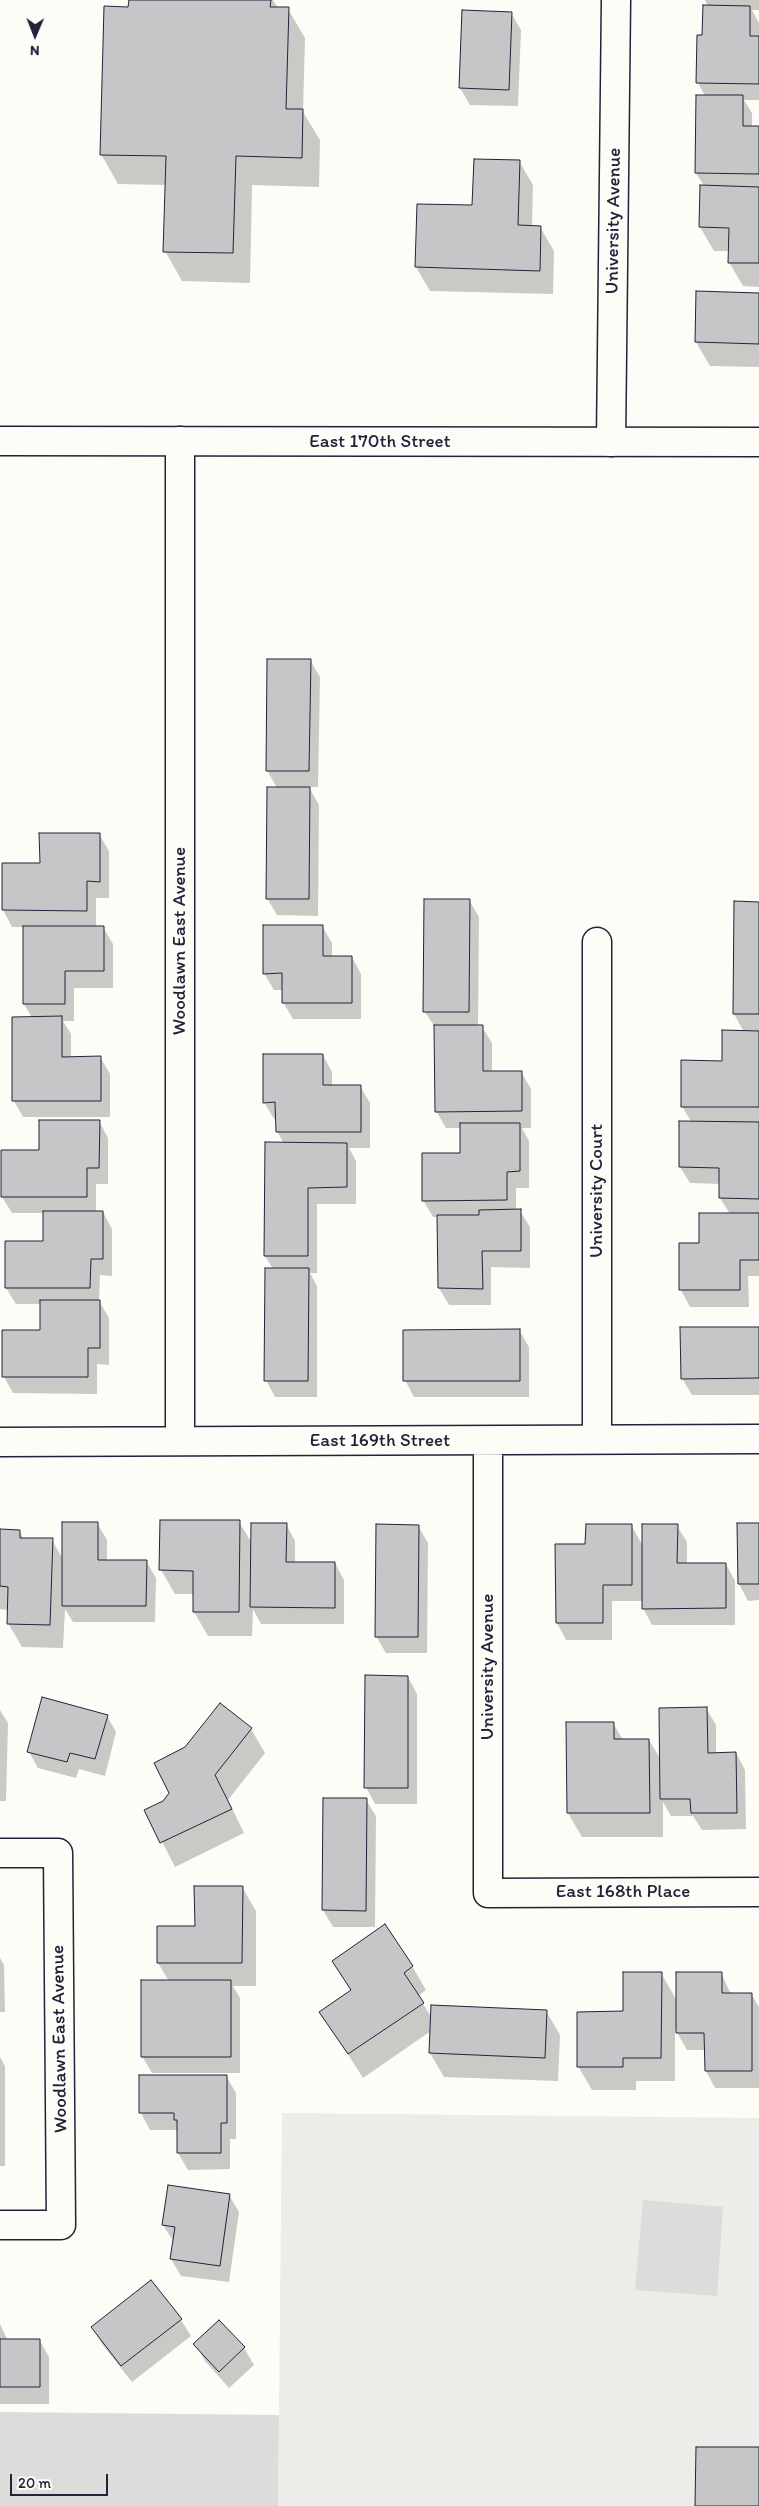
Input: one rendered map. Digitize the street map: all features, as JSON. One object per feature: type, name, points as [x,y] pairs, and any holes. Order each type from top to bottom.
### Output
[{"type":"street","name":"University Avenue","points":[[611,442],[616,0]]},
{"type":"street","name":"East 170th Street","points":[[0,441],[759,442]]},
{"type":"street","name":"Woodlawn East Avenue","points":[[180,441],[180,1441]]},
{"type":"street","name":"University Court","points":[[597,942],[597,1439]]},
{"type":"street","name":"East 169th Street","points":[[0,1442],[759,1439]]},
{"type":"street","name":"University Avenue","points":[[488,1441],[488,1892]]},
{"type":"street","name":"Woodlawn East Avenue","points":[[0,1853],[58,1853],[62,2224],[0,2225]]},
{"type":"street","name":"East 168th Place","points":[[488,1892],[759,1892]]},
{"type":"shaded area","points":[[282,2113],[759,2118],[759,2506],[278,2506]]},
{"type":"shaded area","points":[[643,2200],[723,2207],[717,2296],[635,2290]]},
{"type":"shaded area","points":[[0,2412],[279,2415],[278,2506],[0,2506]]},
{"type":"building","points":[[129,0],[271,0],[270,7],[289,7],[286,109],[303,109],[302,158],[236,156],[233,253],[163,252],[166,156],[100,155],[104,6],[128,7]]},
{"type":"building","points":[[703,5],[750,6],[750,36],[759,36],[759,84],[696,83],[697,35],[702,35]]},
{"type":"building","points":[[462,10],[512,12],[509,90],[459,88]]},
{"type":"building","points":[[696,95],[743,95],[743,126],[759,126],[759,174],[695,173]]},
{"type":"building","points":[[474,159],[520,160],[518,225],[541,226],[540,271],[415,267],[417,204],[472,205]]},
{"type":"building","points":[[700,185],[759,187],[759,263],[728,263],[729,228],[699,227]]},
{"type":"building","points":[[696,291],[759,293],[759,344],[695,342]]},
{"type":"building","points":[[267,659],[311,659],[309,771],[266,771]]},
{"type":"building","points":[[267,787],[310,787],[309,899],[266,899]]},
{"type":"building","points":[[39,833],[100,833],[100,882],[87,881],[87,911],[2,910],[2,863],[40,863]]},
{"type":"building","points":[[424,899],[470,899],[469,1012],[423,1012]]},
{"type":"building","points":[[734,901],[759,902],[759,1014],[733,1014]]},
{"type":"building","points":[[263,925],[323,925],[323,956],[352,956],[352,1003],[282,1003],[282,973],[263,974]]},
{"type":"building","points":[[23,926],[104,926],[104,971],[65,971],[65,1004],[23,1004]]},
{"type":"building","points":[[62,1016],[62,1057],[101,1056],[101,1101],[12,1101],[12,1017]]},
{"type":"building","points":[[434,1025],[483,1025],[483,1071],[522,1071],[522,1111],[435,1112]]},
{"type":"building","points":[[722,1030],[759,1031],[759,1107],[681,1107],[681,1060],[722,1061]]},
{"type":"building","points":[[263,1054],[323,1054],[323,1085],[361,1085],[361,1132],[276,1132],[275,1102],[263,1103]]},
{"type":"building","points":[[39,1120],[100,1120],[99,1168],[87,1168],[87,1197],[1,1197],[1,1150],[39,1150]]},
{"type":"building","points":[[679,1121],[759,1122],[759,1199],[719,1198],[719,1168],[679,1167]]},
{"type":"building","points":[[460,1123],[520,1123],[520,1171],[507,1172],[507,1200],[422,1201],[422,1153],[460,1153]]},
{"type":"building","points":[[265,1142],[347,1143],[347,1187],[308,1188],[308,1256],[264,1256]]},
{"type":"building","points":[[521,1209],[521,1251],[482,1251],[483,1289],[438,1288],[437,1215],[479,1215],[479,1210]]},
{"type":"building","points":[[43,1211],[103,1211],[103,1259],[91,1259],[90,1288],[5,1288],[5,1241],[43,1241]]},
{"type":"building","points":[[699,1213],[759,1213],[759,1260],[740,1260],[740,1290],[679,1290],[679,1243],[699,1243]]},
{"type":"building","points":[[265,1268],[309,1268],[308,1381],[264,1381]]},
{"type":"building","points":[[40,1300],[100,1300],[100,1348],[88,1348],[88,1377],[2,1377],[2,1330],[40,1330]]},
{"type":"building","points":[[680,1327],[759,1327],[759,1378],[681,1379]]},
{"type":"building","points":[[520,1329],[520,1381],[403,1381],[403,1330]]},
{"type":"building","points":[[160,1520],[240,1520],[239,1612],[193,1612],[193,1571],[159,1570]]},
{"type":"building","points":[[62,1522],[98,1522],[98,1560],[147,1560],[146,1606],[62,1606]]},
{"type":"building","points":[[251,1523],[287,1523],[286,1562],[335,1562],[335,1608],[250,1607]]},
{"type":"building","points":[[737,1523],[759,1523],[759,1584],[738,1584]]},
{"type":"building","points":[[376,1524],[419,1525],[418,1637],[375,1637]]},
{"type":"building","points":[[586,1524],[632,1524],[632,1585],[603,1585],[603,1623],[556,1623],[555,1544],[585,1544]]},
{"type":"building","points":[[642,1524],[678,1524],[677,1563],[726,1563],[726,1608],[642,1609]]},
{"type":"building","points":[[0,1529],[20,1530],[20,1538],[53,1538],[50,1625],[7,1624],[8,1587],[0,1586]]},
{"type":"building","points":[[365,1675],[408,1676],[408,1788],[364,1788]]},
{"type":"building","points":[[42,1697],[108,1715],[95,1759],[70,1753],[67,1762],[27,1752]]},
{"type":"building","points":[[220,1703],[252,1728],[215,1775],[232,1809],[160,1843],[144,1810],[163,1801],[169,1793],[154,1763],[185,1747]]},
{"type":"building","points":[[707,1707],[708,1753],[736,1752],[737,1813],[691,1813],[690,1799],[660,1799],[659,1708]]},
{"type":"building","points":[[566,1722],[614,1722],[614,1739],[649,1739],[650,1813],[567,1813]]},
{"type":"building","points":[[323,1798],[367,1798],[366,1911],[322,1910]]},
{"type":"building","points":[[194,1886],[243,1886],[242,1963],[157,1963],[157,1926],[195,1926]]},
{"type":"building","points":[[385,1924],[413,1966],[404,1973],[424,2003],[348,2054],[319,2012],[351,1990],[332,1961]]},
{"type":"building","points":[[623,1972],[662,1972],[661,2058],[623,2058],[623,2067],[577,2067],[577,2012],[623,2011]]},
{"type":"building","points":[[676,1972],[722,1972],[722,1993],[752,1993],[752,2071],[705,2071],[704,2033],[676,2033]]},
{"type":"building","points":[[141,1980],[231,1980],[231,2057],[141,2057]]},
{"type":"building","points":[[431,2005],[547,2010],[545,2058],[429,2053]]},
{"type":"building","points":[[139,2075],[227,2075],[227,2123],[221,2123],[221,2153],[177,2153],[177,2120],[174,2120],[174,2113],[139,2113]]},
{"type":"building","points":[[168,2185],[230,2194],[220,2266],[170,2259],[175,2227],[162,2225]]},
{"type":"building","points":[[151,2280],[182,2319],[121,2366],[91,2327]]},
{"type":"building","points":[[219,2320],[245,2347],[219,2372],[193,2344]]},
{"type":"building","points":[[0,2339],[40,2339],[40,2387],[0,2387]]},
{"type":"building","points":[[696,2447],[759,2447],[759,2506],[695,2506]]}]
